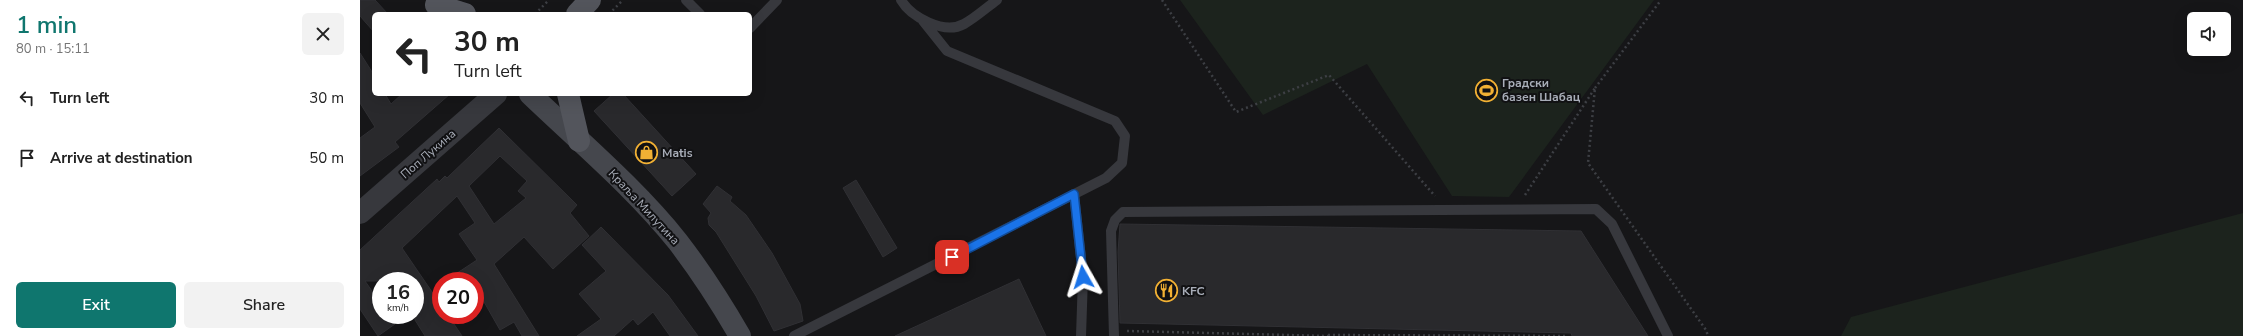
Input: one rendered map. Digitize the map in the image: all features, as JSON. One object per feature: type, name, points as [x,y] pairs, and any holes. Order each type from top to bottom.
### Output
[{"type":"main road","points":[[578,12],[590,0]]},
{"type":"main road","points":[[438,6],[458,12]]},
{"type":"main road","name":"Краља Милутина","points":[[532,96],[622,182],[677,241],[705,278],[740,336]]},
{"type":"main road","points":[[568,96],[579,141]]},
{"type":"street","name":"Поп Лукина","points":[[360,213],[494,96]]},
{"type":"lane","points":[[686,0],[698,12]]},
{"type":"lane","points":[[752,26],[777,0]]},
{"type":"lane","points":[[794,336],[1106,178],[1122,163],[1125,136],[1115,121],[946,51],[923,21],[901,0]]},
{"type":"lane","points":[[923,21],[944,27],[962,25],[997,0]]},
{"type":"lane","points":[[1074,194],[1083,277],[1081,336]]},
{"type":"lane","points":[[1114,333],[1111,231],[1115,220],[1122,212],[1596,209],[1612,224],[1668,336]]},
{"type":"path","points":[[538,12],[549,0]]},
{"type":"path","points":[[611,12],[623,0]]},
{"type":"path","points":[[1162,0],[1236,112],[1329,75],[1436,197]]},
{"type":"path","points":[[1595,88],[1661,0]]},
{"type":"path","points":[[1114,333],[1328,336],[1568,336]]},
{"type":"shaded area","name":"Градски базен Шабац","points":[[1180,0],[1654,0],[1509,197],[1452,196],[1367,64],[1263,115]]},
{"type":"shaded area","points":[[2243,213],[2243,336],[1841,336],[1851,317]]},
{"type":"building","points":[[360,0],[375,0],[386,12],[372,12],[372,30],[360,16]]},
{"type":"building","points":[[360,53],[372,72],[372,96],[386,96],[391,104],[400,96],[448,96],[395,142],[399,147],[360,176],[360,138],[375,127],[360,103]]},
{"type":"building","points":[[611,96],[625,96],[696,174],[672,196],[594,111]]},
{"type":"building","points":[[499,128],[577,205],[570,213],[589,236],[553,269],[524,237],[494,264],[539,336],[522,336],[514,322],[500,330],[484,302],[484,272],[459,272],[477,260],[459,234],[475,223],[457,196],[402,248],[418,272],[372,272],[372,281],[365,281],[372,291],[372,324],[395,324],[378,336],[360,309],[360,250],[437,179],[439,182],[445,176],[447,178]],"holes":[[[500,156],[527,181],[518,191],[526,198],[494,224],[469,186]]]},
{"type":"building","points":[[856,180],[897,248],[883,257],[843,188]]},
{"type":"building","points":[[717,186],[732,197],[730,201],[746,215],[772,253],[800,304],[803,321],[774,331],[756,296],[716,232],[709,225],[708,218],[711,213],[703,204]]},
{"type":"building","points":[[1120,224],[1581,231],[1648,336],[1572,336],[1571,333],[1120,323],[1118,252]]},
{"type":"building","points":[[601,227],[668,295],[698,336],[670,336],[653,312],[638,325],[633,319],[614,336],[577,336],[601,319],[579,294],[606,271],[582,245]]},
{"type":"building","points":[[1019,279],[1046,336],[895,336]]},
{"type":"building","points":[[424,280],[432,292],[432,324],[454,324],[462,336],[425,336],[418,324],[424,324]]},
{"type":"place","name":"Градски базен Шабац","points":[[1486,90]]},
{"type":"place","name":"Matis","points":[[646,153]]},
{"type":"place","name":"KFC","points":[[1167,291]]},
{"type":"route","points":[[952,257],[1074,194],[1083,277]]}]
